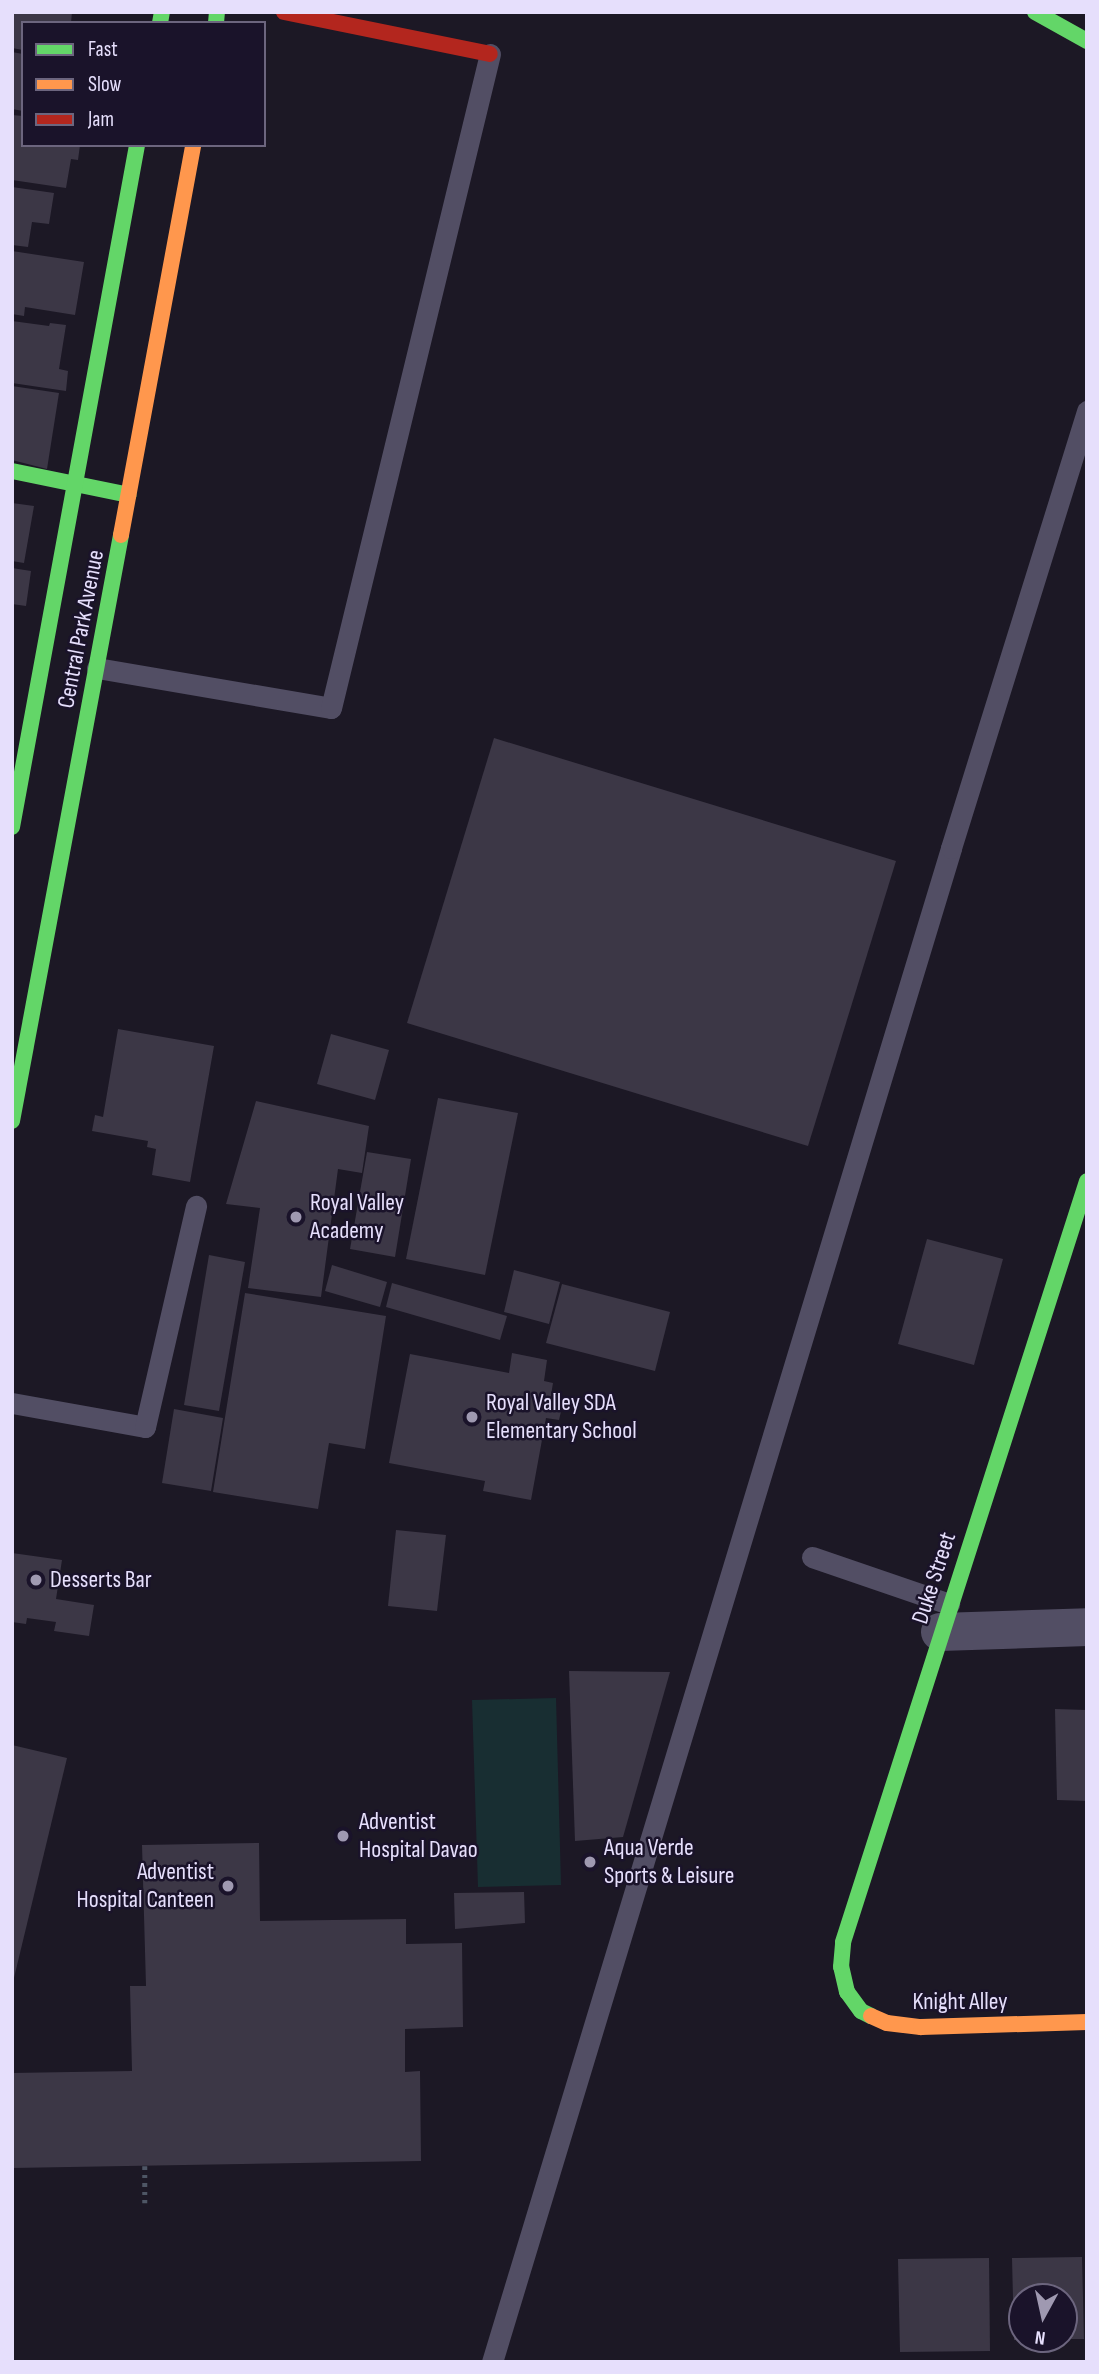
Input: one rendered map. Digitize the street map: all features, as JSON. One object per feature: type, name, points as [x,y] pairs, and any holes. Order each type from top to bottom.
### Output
[{"type":"street","points":[[284,12],[490,54]]},
{"type":"street","points":[[1035,12],[1087,41]]},
{"type":"street","name":"Central Park Avenue","points":[[12,827],[137,147]]},
{"type":"street","name":"Central Park Avenue","points":[[12,1121],[193,147]]},
{"type":"street","points":[[12,471],[129,495]]},
{"type":"street","name":"Duke Street","points":[[847,1992],[841,1967],[843,1942],[1087,1181]]},
{"type":"street","points":[[945,1618],[1087,1627]]},
{"type":"street","name":"Knight Alley","points":[[847,1992],[861,2011],[887,2023],[921,2027],[1087,2022]]},
{"type":"lane","points":[[97,668],[331,708],[490,54]]},
{"type":"lane","points":[[492,2362],[947,861],[1087,411]]},
{"type":"lane","points":[[12,1403],[145,1427],[196,1206]]},
{"type":"lane","points":[[812,1557],[945,1618]]},
{"type":"path","points":[[145,2166],[145,2203]]},
{"type":"green space","points":[[556,1698],[561,1885],[478,1887],[472,1700]]},
{"type":"building","points":[[13,12],[72,12],[71,21],[21,21],[21,50],[12,48]]},
{"type":"building","points":[[12,52],[21,54],[21,111],[12,109]]},
{"type":"building","points":[[12,115],[21,116],[21,147],[80,147],[78,160],[71,159],[66,188],[12,180]]},
{"type":"building","points":[[12,187],[54,193],[49,224],[32,222],[28,247],[12,245]]},
{"type":"building","points":[[12,251],[84,262],[75,315],[25,307],[24,316],[12,314]]},
{"type":"building","points":[[12,321],[49,326],[50,323],[66,325],[59,369],[68,371],[66,391],[12,383]]},
{"type":"building","points":[[12,386],[59,393],[47,469],[12,460]]},
{"type":"building","points":[[12,503],[34,506],[24,563],[12,561]]},
{"type":"building","points":[[12,568],[31,571],[26,606],[12,604]]},
{"type":"building","points":[[494,738],[896,861],[808,1146],[407,1023]]},
{"type":"building","points":[[118,1029],[214,1046],[190,1182],[152,1175],[156,1149],[147,1147],[148,1141],[92,1131],[95,1115],[103,1117]]},
{"type":"building","points":[[331,1034],[389,1050],[375,1100],[317,1084]]},
{"type":"building","points":[[438,1098],[518,1113],[485,1275],[406,1259]]},
{"type":"building","points":[[256,1101],[369,1126],[362,1173],[338,1169],[321,1297],[248,1288],[260,1208],[226,1204]]},
{"type":"building","points":[[367,1152],[411,1159],[395,1257],[350,1249]]},
{"type":"building","points":[[927,1239],[1003,1259],[974,1365],[898,1344]]},
{"type":"building","points":[[209,1255],[245,1262],[219,1411],[184,1405]]},
{"type":"building","points":[[332,1265],[387,1282],[380,1307],[325,1291]]},
{"type":"building","points":[[514,1270],[560,1282],[549,1324],[504,1312]]},
{"type":"building","points":[[392,1283],[507,1316],[500,1340],[386,1307]]},
{"type":"building","points":[[562,1284],[670,1312],[655,1371],[546,1343]]},
{"type":"building","points":[[245,1293],[386,1316],[365,1449],[329,1443],[318,1509],[213,1492]]},
{"type":"building","points":[[512,1353],[547,1360],[544,1381],[553,1383],[550,1401],[563,1403],[559,1420],[546,1418],[531,1500],[483,1491],[485,1481],[389,1463],[410,1354],[509,1373]]},
{"type":"building","points":[[174,1409],[223,1418],[211,1491],[162,1483]]},
{"type":"building","points":[[396,1530],[446,1535],[437,1611],[388,1606]]},
{"type":"building","name":"Desserts Bar","points":[[12,1553],[62,1560],[56,1599],[94,1605],[89,1636],[54,1631],[56,1622],[27,1618],[26,1624],[12,1622]]},
{"type":"building","points":[[569,1671],[670,1672],[623,1837],[575,1841]]},
{"type":"building","points":[[1055,1709],[1087,1710],[1087,1801],[1057,1800]]},
{"type":"building","points":[[12,1745],[67,1758],[13,1982],[12,1982]]},
{"type":"building","points":[[259,1843],[260,1921],[406,1919],[406,1944],[462,1943],[463,2027],[405,2029],[405,2072],[420,2071],[421,2161],[12,2168],[12,2073],[132,2071],[130,1986],[146,1986],[142,1845]]},
{"type":"building","points":[[524,1892],[525,1923],[455,1929],[454,1893]]},
{"type":"building","points":[[1082,2257],[1084,2339],[1078,2339],[1078,2283],[1013,2283],[1012,2258]]},
{"type":"building","points":[[989,2258],[990,2351],[900,2352],[898,2259]]},
{"type":"traffic: fast","points":[[160,21],[162,12]]},
{"type":"traffic: fast","points":[[216,21],[217,12]]},
{"type":"traffic: fast","points":[[1035,12],[1087,41]]},
{"type":"traffic: fast","points":[[12,827],[137,147]]},
{"type":"traffic: fast","points":[[12,471],[129,495]]},
{"type":"traffic: fast","points":[[12,1121],[121,535]]},
{"type":"traffic: fast","points":[[871,2016],[861,2011],[847,1992],[841,1967],[843,1942],[1087,1181]]},
{"type":"traffic: slow","points":[[121,535],[193,147]]},
{"type":"traffic: slow","points":[[871,2016],[887,2023],[921,2027],[1087,2022]]},
{"type":"traffic: jam","points":[[284,12],[490,54]]},
{"type":"place","name":"Royal Valley Academy","points":[[296,1217]]},
{"type":"place","name":"Royal Valley SDA Elementary School","points":[[472,1417]]},
{"type":"place","name":"Desserts Bar","points":[[36,1580]]},
{"type":"place","name":"Adventist Hospital Davao","points":[[343,1836]]},
{"type":"place","name":"Aqua Verde Sports & Leisure","points":[[590,1862]]},
{"type":"place","name":"Adventist Hospital Canteen","points":[[228,1886]]}]
